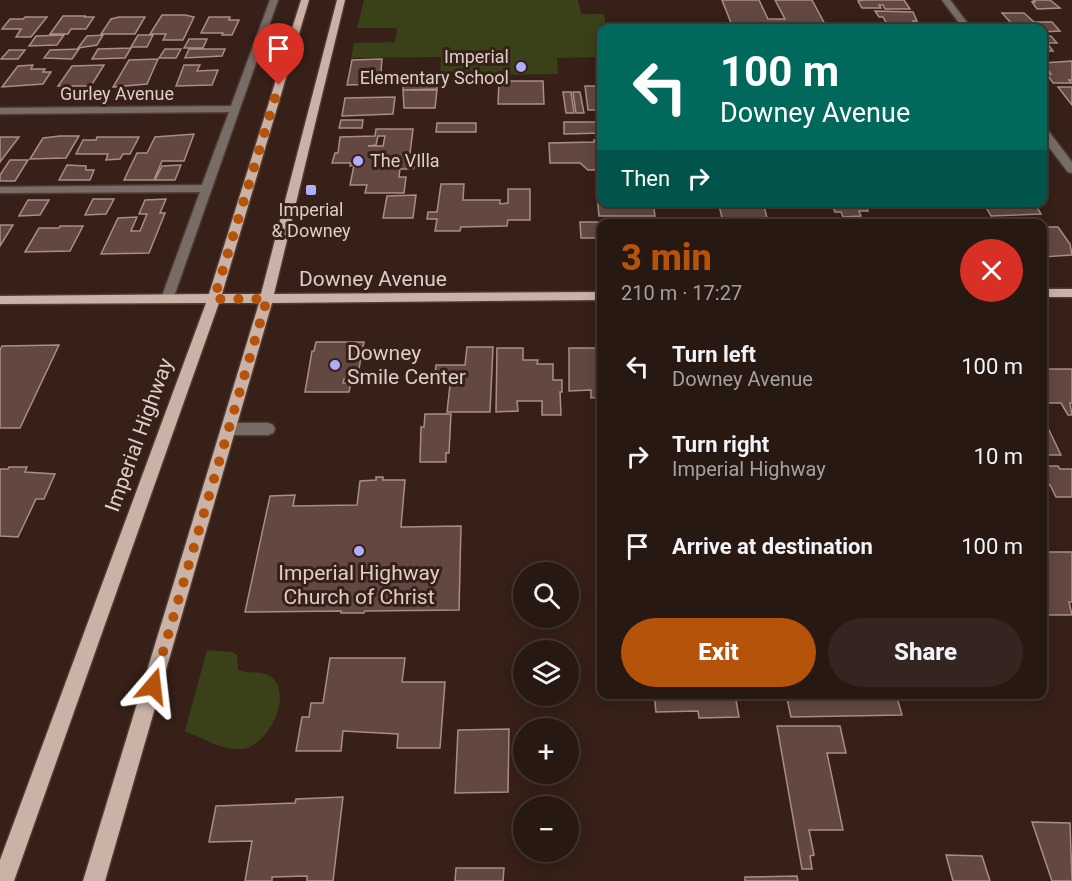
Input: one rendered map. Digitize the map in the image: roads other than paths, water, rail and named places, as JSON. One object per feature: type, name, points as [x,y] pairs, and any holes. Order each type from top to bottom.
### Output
[{"type":"main road","name":"Imperial Highway","points":[[3,881],[214,299],[305,0]]},
{"type":"main road","points":[[94,881],[267,299],[341,0]]},
{"type":"main road","points":[[1047,293],[1072,293]]},
{"type":"main road","name":"Downey Avenue","points":[[0,300],[597,296]]},
{"type":"street","points":[[167,299],[274,0]]},
{"type":"street","points":[[946,0],[964,24]]},
{"type":"street","name":"Gurley Avenue","points":[[0,111],[235,109]]},
{"type":"street","points":[[1047,137],[1072,170]]},
{"type":"street","points":[[0,190],[207,188]]},
{"type":"street","points":[[230,429],[268,429]]},
{"type":"place","name":"Imperial Elementary School","points":[[521,67]]},
{"type":"place","name":"The VIlla","points":[[358,161]]},
{"type":"place","name":"Imperial & Downey","points":[[311,190]]},
{"type":"place","name":"Downey Smile Center","points":[[335,365]]},
{"type":"place","name":"Imperial Highway Church of Christ","points":[[359,551]]}]
